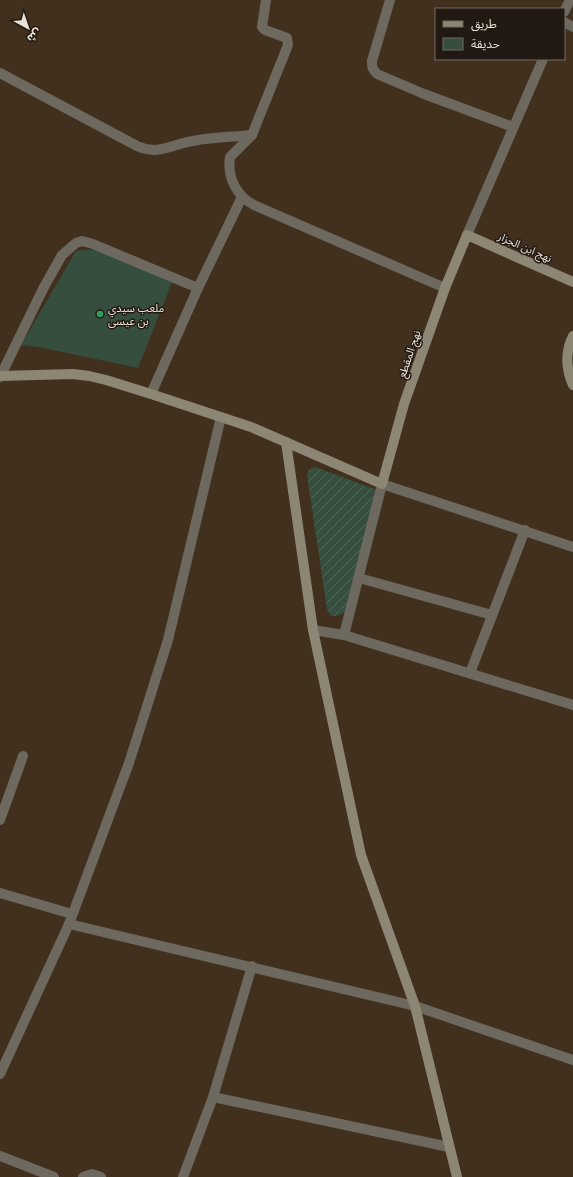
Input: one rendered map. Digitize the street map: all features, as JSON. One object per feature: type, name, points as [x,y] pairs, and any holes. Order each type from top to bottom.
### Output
[{"type":"street","points":[[266,0],[262,26],[265,30],[287,38],[288,43],[252,135],[230,157],[229,170],[232,182],[242,196],[254,205],[445,288]]},
{"type":"street","points":[[390,0],[372,61],[372,68],[377,74],[424,94],[513,127]]},
{"type":"street","points":[[565,10],[570,0]]},
{"type":"street","points":[[467,235],[543,60]]},
{"type":"street","points":[[0,73],[148,151],[158,150],[194,140],[252,135]]},
{"type":"street","points":[[151,394],[198,288],[242,196]]},
{"type":"street","name":"نهج ابن الجزار","points":[[467,235],[573,282]]},
{"type":"street","name":"نهج المقطع","points":[[382,484],[404,404],[445,288],[467,235]]},
{"type":"street","points":[[198,288],[88,242],[82,241],[76,243],[62,255],[55,266],[0,376],[73,374],[89,376],[151,394],[250,427],[382,484],[573,547]]},
{"type":"street","points":[[573,336],[567,355],[567,368],[573,385]]},
{"type":"street","points":[[0,1074],[70,919],[129,762],[168,640],[221,417]]},
{"type":"street","points":[[286,442],[313,630],[361,855],[415,1006],[457,1177]]},
{"type":"street","points":[[344,635],[382,484]]},
{"type":"street","points":[[470,673],[525,530]]},
{"type":"street","points":[[359,578],[492,615]]},
{"type":"street","points":[[313,630],[344,635],[573,705]]},
{"type":"street","points":[[0,820],[23,756]]},
{"type":"street","points":[[0,893],[70,919],[415,1006],[573,1060]]},
{"type":"street","points":[[183,1177],[213,1097],[252,966]]},
{"type":"street","points":[[213,1097],[449,1147]]},
{"type":"street","points":[[0,1156],[54,1177]]},
{"type":"street","points":[[82,1177],[92,1174],[101,1177]]},
{"type":"green space","name":"ملعب سيدي بن عيسى","points":[[109,248],[172,282],[138,368],[39,347],[21,345],[76,251]]},
{"type":"green space","points":[[315,467],[377,490],[347,611],[337,616],[331,616],[327,609],[307,475],[309,470]]},
{"type":"place","name":"ملعب سيدي بن عيسى","points":[[100,314]]}]
